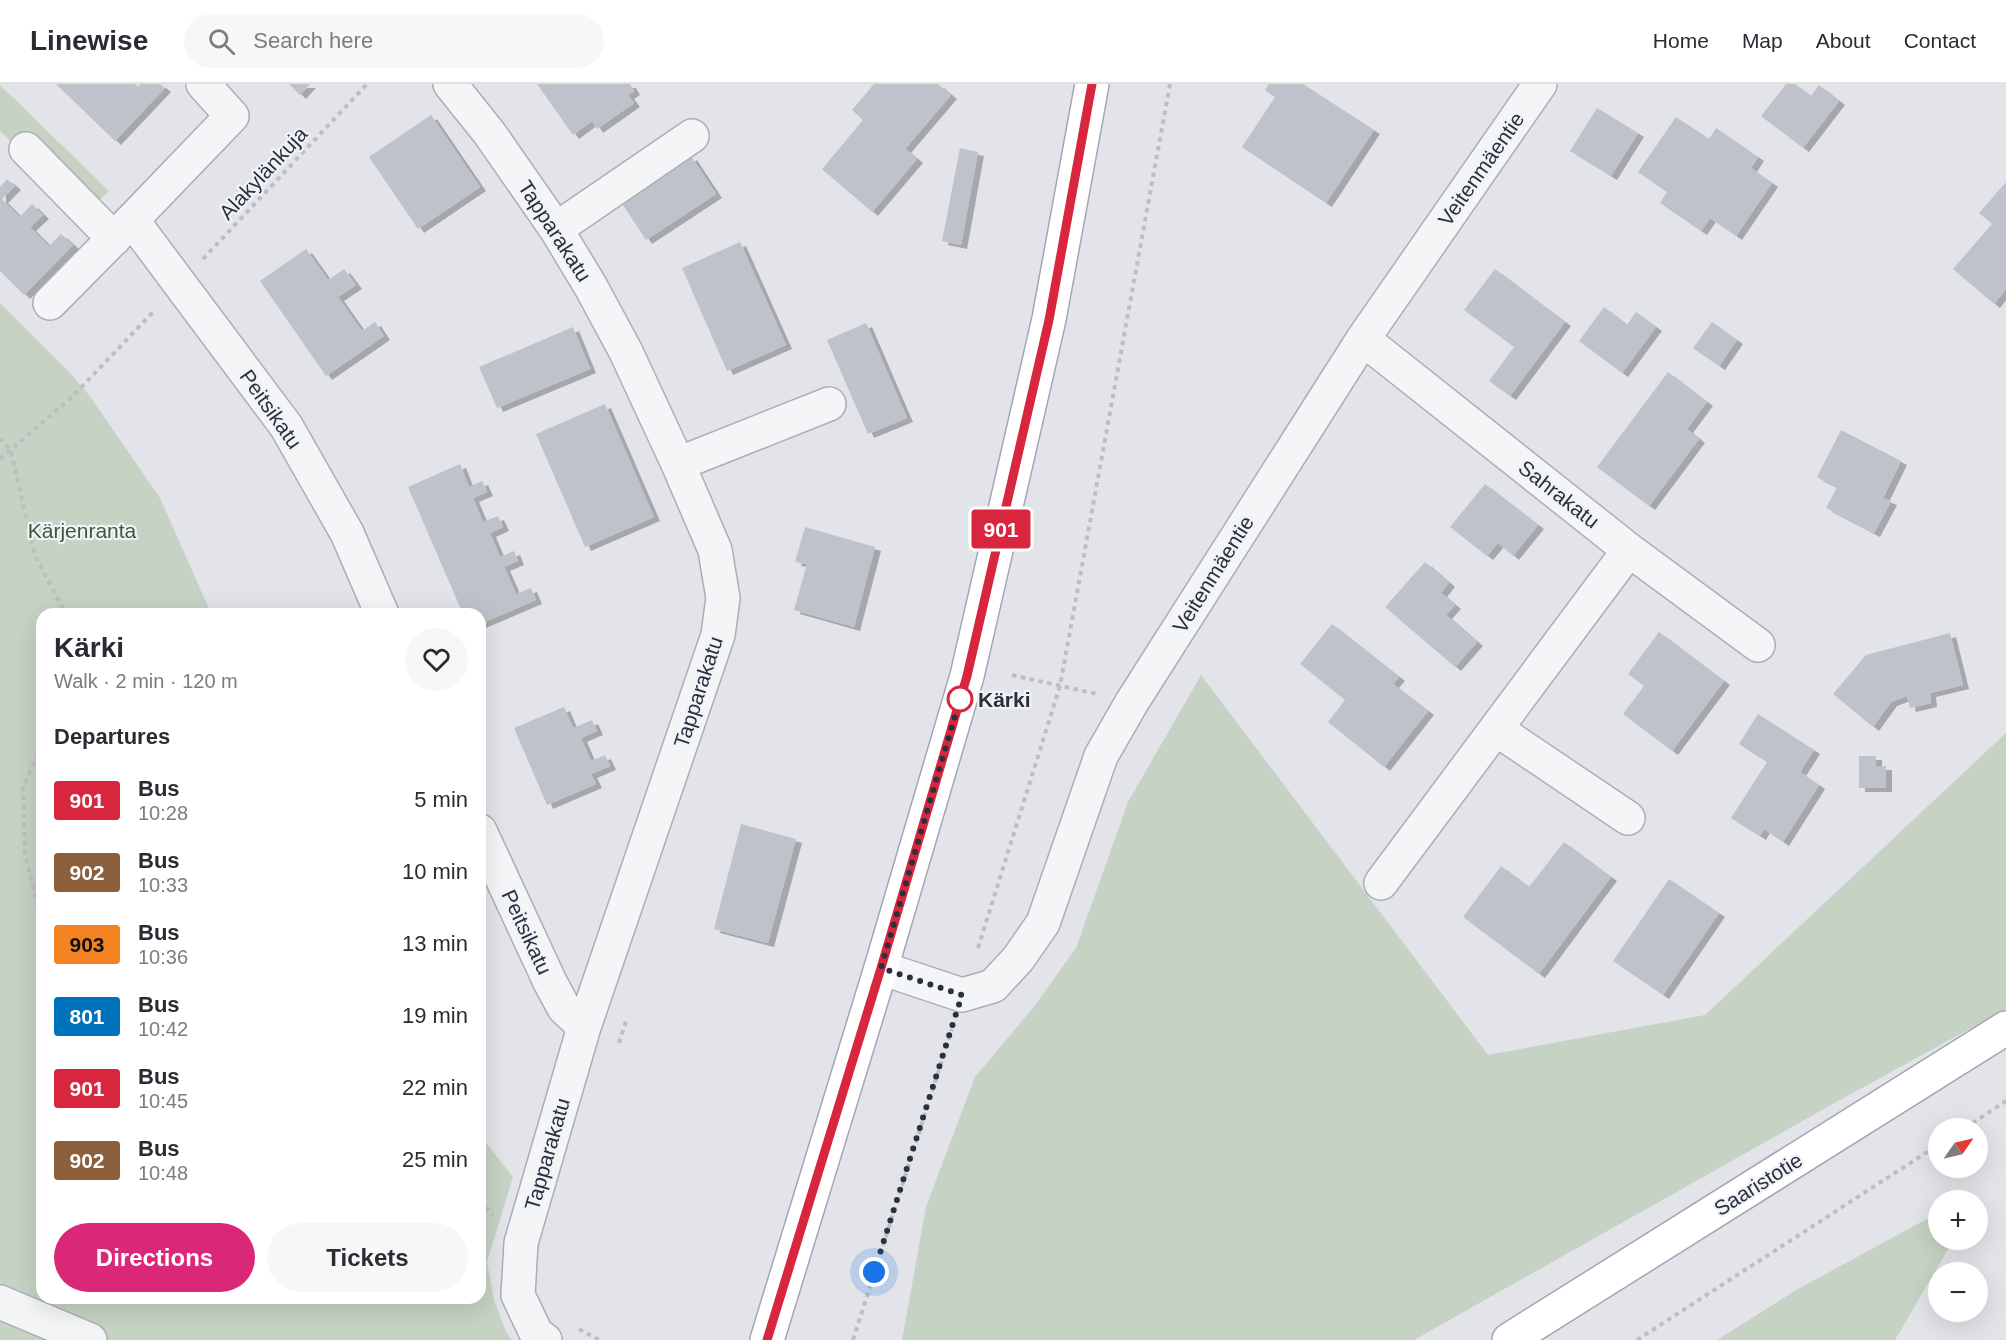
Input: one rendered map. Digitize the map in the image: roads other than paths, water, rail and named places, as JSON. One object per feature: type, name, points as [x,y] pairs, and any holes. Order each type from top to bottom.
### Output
[{"type":"main road","points":[[767,1340],[881,968],[967,676],[1049,320],[1092,84]]},
{"type":"main road","name":"Saaristotie","points":[[1509,1340],[2006,1028]]},
{"type":"street","points":[[50,303],[232,116],[203,84]]},
{"type":"street","name":"Tapparakatu","points":[[450,84],[490,134],[556,229],[621,343],[678,464],[715,550],[723,598],[718,635],[584,1027],[521,1243],[518,1295],[536,1333],[545,1340]]},
{"type":"street","name":"Veitenmäentie","points":[[881,968],[962,995],[993,986],[1018,959],[1043,923],[1101,756],[1132,702],[1363,339],[1540,84]]},
{"type":"street","points":[[556,229],[692,136]]},
{"type":"street","name":"Peitsikatu","points":[[26,149],[123,230],[180,283],[286,426],[347,533],[379,608]]},
{"type":"street","name":"Sahrakatu","points":[[1363,339],[1629,550],[1758,645]]},
{"type":"street","points":[[678,464],[829,404]]},
{"type":"street","points":[[1381,883],[1629,550]]},
{"type":"street","points":[[1496,729],[1628,818]]},
{"type":"street","name":"Peitsikatu","points":[[486,844],[550,982],[564,1008],[584,1027]]},
{"type":"street","points":[[0,1302],[90,1340]]},
{"type":"place","name":"Kärki","points":[[960,699]]},
{"type":"park label","name":"Kärjenranta","points":[[82,530]]}]
